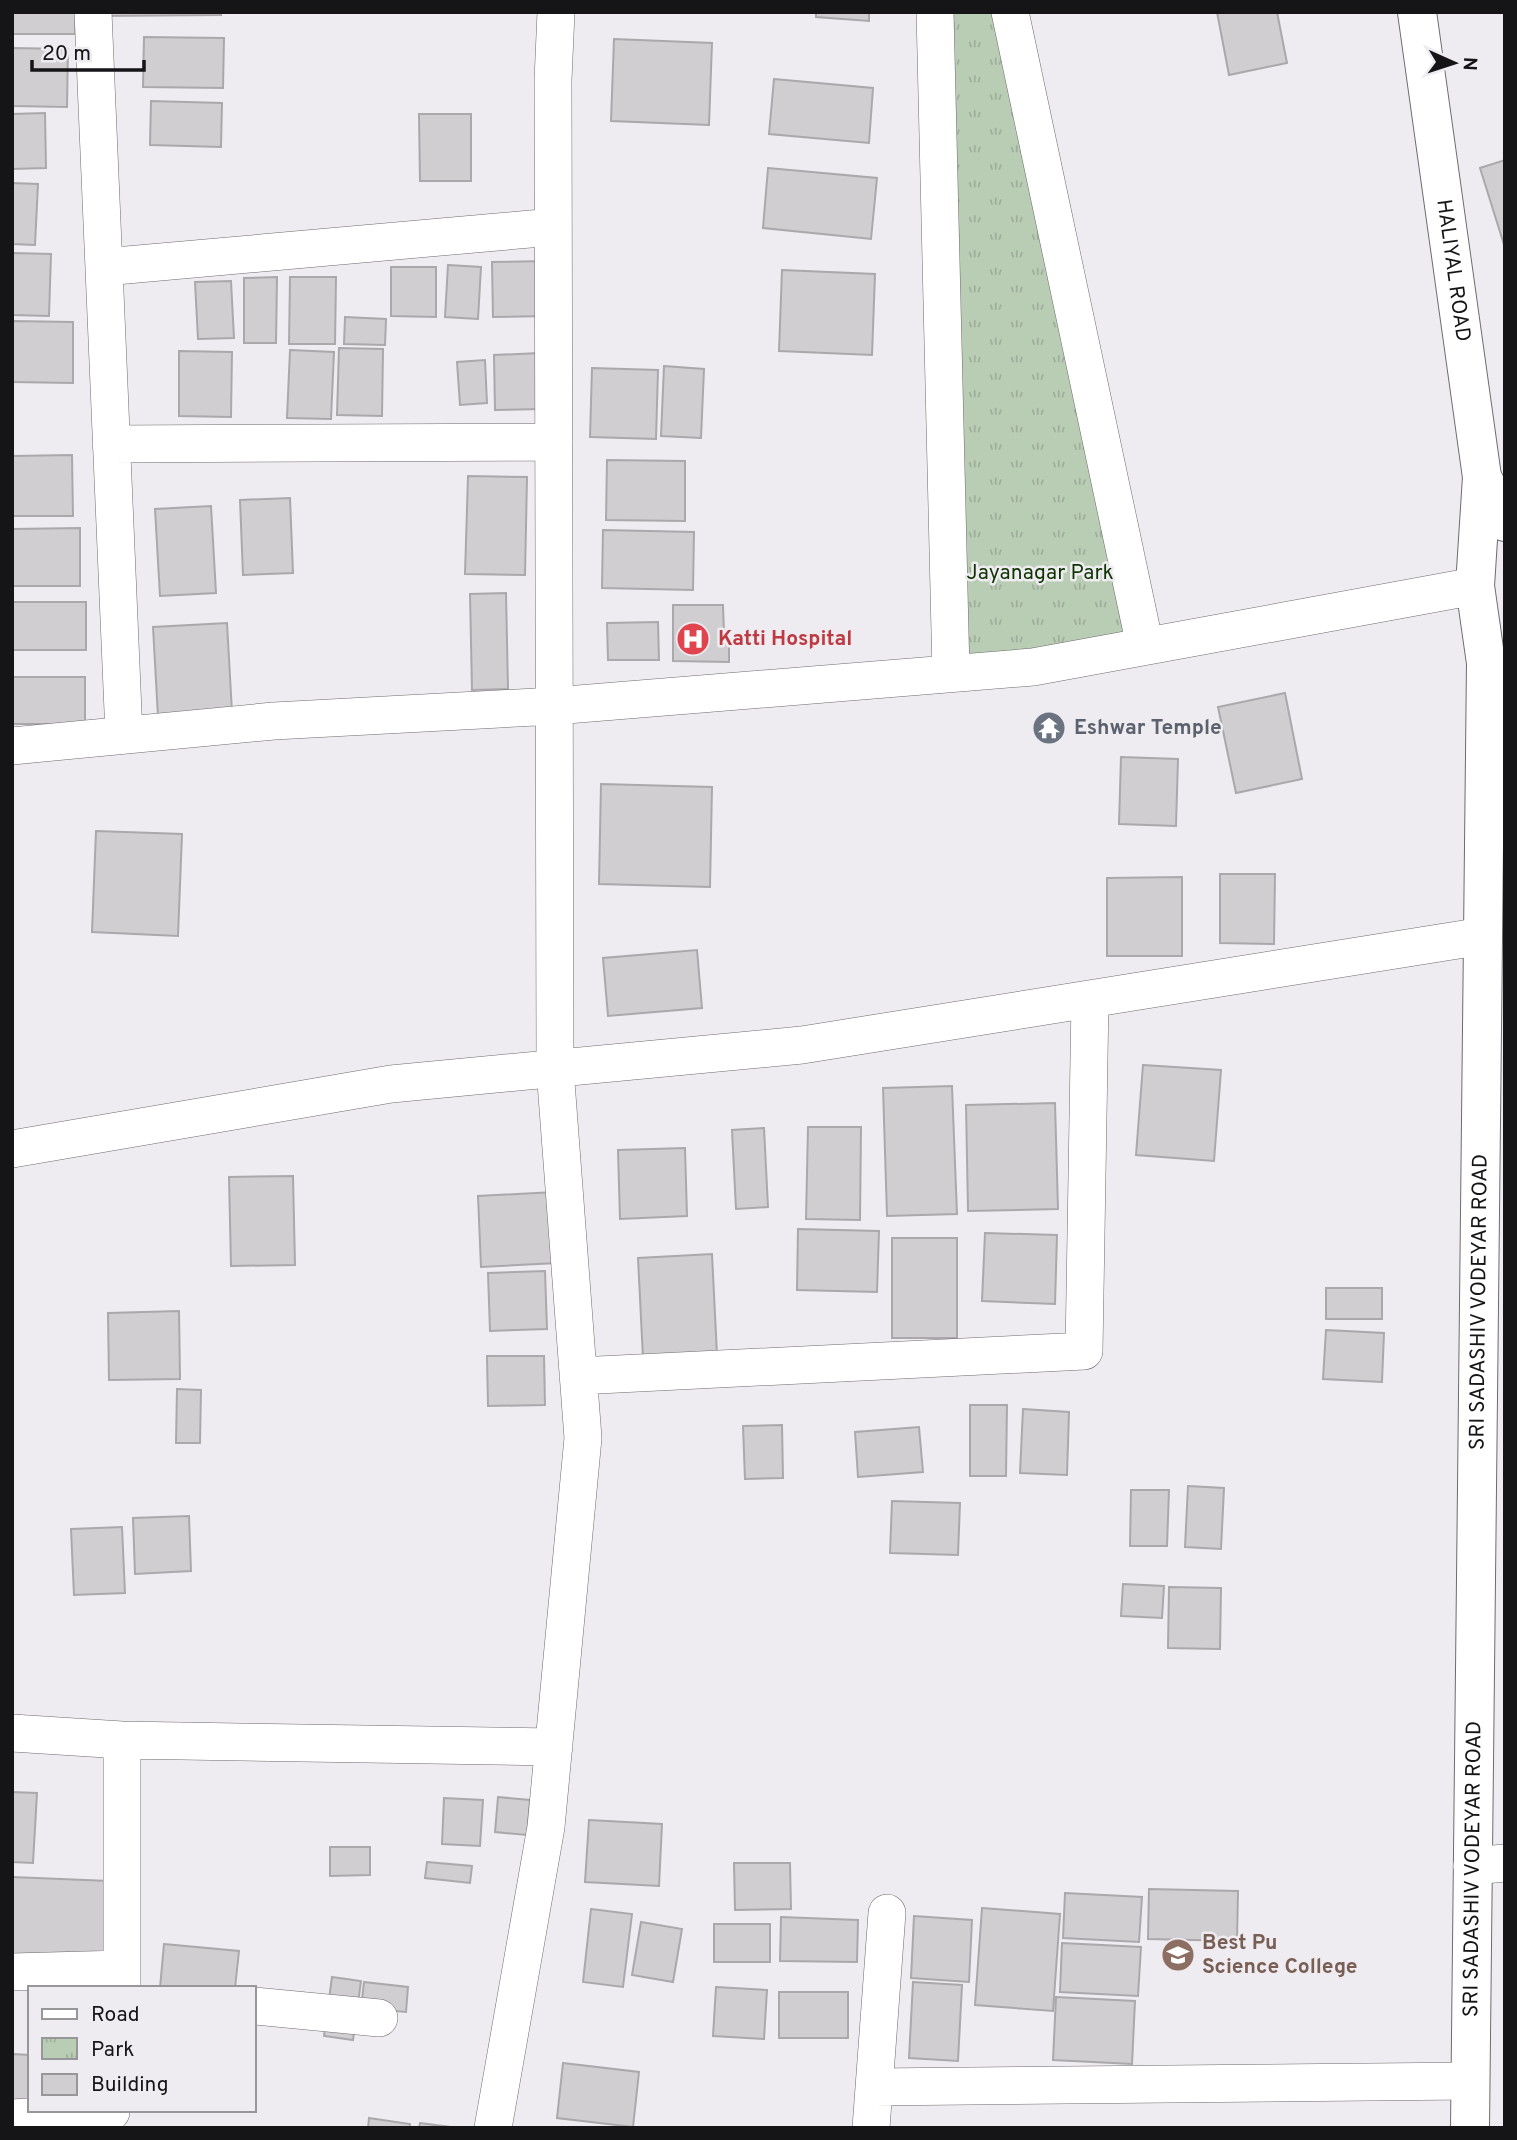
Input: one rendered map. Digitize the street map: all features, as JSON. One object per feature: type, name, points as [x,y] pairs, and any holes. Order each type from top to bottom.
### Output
[{"type":"main road","name":"HALIYAL ROAD","points":[[1418,12],[1482,478],[1505,522]]},
{"type":"main road","name":"SRI SADASHIV VODEYAR ROAD","points":[[1470,2128],[1470,2081],[1488,1864],[1483,936],[1486,663],[1475,586],[1482,478]]},
{"type":"street","points":[[93,12],[124,735]]},
{"type":"street","points":[[493,2128],[546,1827],[583,1438],[555,1069],[553,227],[556,12]]},
{"type":"street","points":[[935,12],[951,673]]},
{"type":"street","points":[[1010,12],[1145,646]]},
{"type":"street","points":[[104,267],[553,227]]},
{"type":"street","points":[[111,444],[554,442]]},
{"type":"street","points":[[12,746],[274,720],[554,706],[1033,667],[1475,586]]},
{"type":"street","points":[[12,1149],[391,1084],[802,1045],[1483,936]]},
{"type":"street","points":[[578,1376],[1084,1352],[1090,1000]]},
{"type":"street","points":[[12,1734],[122,1740],[554,1747]]},
{"type":"street","points":[[12,1972],[122,1978],[122,1740]]},
{"type":"street","points":[[871,2128],[887,1913]]},
{"type":"street","points":[[256,2006],[379,2018]]},
{"type":"street","points":[[874,2087],[1470,2081]]},
{"type":"street","points":[[12,2118],[111,2117]]},
{"type":"green space","name":"Jayanagar Park","points":[[945,12],[1003,12],[1134,639],[964,662]]},
{"type":"building","points":[[12,12],[76,12],[75,34],[12,34]]},
{"type":"building","points":[[100,12],[221,12],[221,15],[100,16]]},
{"type":"building","points":[[816,12],[869,12],[869,21],[816,17]]},
{"type":"building","points":[[1217,12],[1277,12],[1287,63],[1229,75]]},
{"type":"building","points":[[144,37],[224,38],[223,88],[143,87]]},
{"type":"building","points":[[614,39],[712,43],[709,125],[611,121]]},
{"type":"building","points":[[12,48],[68,49],[67,107],[12,106]]},
{"type":"building","points":[[774,79],[873,88],[869,143],[769,134]]},
{"type":"building","points":[[151,101],[222,103],[221,147],[150,145]]},
{"type":"building","points":[[45,113],[46,168],[12,169],[12,114]]},
{"type":"building","points":[[419,114],[471,114],[471,181],[420,181]]},
{"type":"building","points":[[1505,160],[1505,248],[1480,168]]},
{"type":"building","points":[[768,168],[877,178],[871,239],[763,228]]},
{"type":"building","points":[[12,183],[38,184],[35,245],[12,244]]},
{"type":"building","points":[[12,253],[51,254],[49,316],[12,315]]},
{"type":"building","points":[[547,261],[547,316],[493,317],[492,262]]},
{"type":"building","points":[[448,265],[481,267],[478,319],[445,317]]},
{"type":"building","points":[[391,267],[436,267],[436,317],[391,316]]},
{"type":"building","points":[[782,270],[875,274],[872,355],[779,351]]},
{"type":"building","points":[[277,277],[276,343],[244,343],[244,278]]},
{"type":"building","points":[[290,277],[336,277],[335,344],[289,344]]},
{"type":"building","points":[[231,281],[234,338],[198,339],[195,282]]},
{"type":"building","points":[[345,317],[386,319],[385,345],[344,344]]},
{"type":"building","points":[[12,321],[73,322],[73,383],[12,382]]},
{"type":"building","points":[[339,348],[383,349],[382,416],[337,415]]},
{"type":"building","points":[[290,350],[334,352],[331,419],[287,418]]},
{"type":"building","points":[[179,351],[232,352],[231,417],[179,416]]},
{"type":"building","points":[[539,353],[540,409],[495,410],[494,355]]},
{"type":"building","points":[[485,360],[487,403],[460,405],[457,362]]},
{"type":"building","points":[[664,366],[704,369],[701,438],[661,436]]},
{"type":"building","points":[[592,368],[658,370],[656,439],[590,437]]},
{"type":"building","points":[[72,455],[73,516],[12,516],[12,456]]},
{"type":"building","points":[[607,460],[685,461],[685,521],[606,520]]},
{"type":"building","points":[[468,476],[527,477],[525,575],[465,574]]},
{"type":"building","points":[[290,498],[293,573],[243,575],[240,500]]},
{"type":"building","points":[[211,506],[216,593],[160,596],[155,509]]},
{"type":"building","points":[[80,528],[80,586],[12,586],[12,529]]},
{"type":"building","points":[[603,530],[694,532],[693,590],[602,588]]},
{"type":"building","points":[[506,593],[508,689],[472,690],[470,594]]},
{"type":"building","points":[[12,602],[86,602],[86,650],[12,650]]},
{"type":"building","points":[[673,605],[723,605],[724,633],[729,633],[729,662],[673,661]]},
{"type":"building","points":[[658,622],[659,660],[608,660],[607,623]]},
{"type":"building","points":[[227,623],[232,712],[158,717],[153,627]]},
{"type":"building","points":[[12,677],[85,677],[85,724],[12,724]]},
{"type":"building","points":[[1285,693],[1302,779],[1236,793],[1218,707]]},
{"type":"building","points":[[1121,757],[1178,759],[1176,826],[1119,824]]},
{"type":"building","points":[[601,784],[712,787],[710,887],[599,884]]},
{"type":"building","points":[[96,831],[182,834],[178,936],[92,932]]},
{"type":"building","points":[[1220,874],[1275,874],[1274,944],[1220,943]]},
{"type":"building","points":[[1182,877],[1182,956],[1107,956],[1107,878]]},
{"type":"building","points":[[697,950],[702,1008],[608,1016],[603,958]]},
{"type":"building","points":[[1143,1065],[1221,1070],[1214,1161],[1136,1155]]},
{"type":"building","points":[[952,1086],[957,1214],[887,1216],[883,1088]]},
{"type":"building","points":[[1055,1103],[1058,1209],[968,1211],[966,1105]]},
{"type":"building","points":[[808,1127],[861,1127],[860,1220],[806,1219]]},
{"type":"building","points":[[764,1128],[768,1207],[736,1209],[732,1130]]},
{"type":"building","points":[[685,1148],[687,1216],[620,1219],[618,1150]]},
{"type":"building","points":[[293,1176],[295,1265],[231,1266],[229,1177]]},
{"type":"building","points":[[554,1192],[557,1263],[481,1267],[478,1196]]},
{"type":"building","points":[[798,1229],[879,1231],[877,1292],[797,1290]]},
{"type":"building","points":[[985,1233],[1057,1235],[1055,1304],[982,1301]]},
{"type":"building","points":[[892,1238],[957,1238],[957,1338],[892,1338]]},
{"type":"building","points":[[712,1254],[717,1355],[643,1358],[638,1258]]},
{"type":"building","points":[[545,1271],[547,1329],[490,1331],[488,1273]]},
{"type":"building","points":[[1326,1288],[1382,1288],[1382,1319],[1326,1319]]},
{"type":"building","points":[[179,1311],[180,1379],[109,1380],[108,1313]]},
{"type":"building","points":[[1326,1330],[1384,1333],[1382,1382],[1323,1379]]},
{"type":"building","points":[[487,1356],[544,1356],[545,1405],[488,1406]]},
{"type":"building","points":[[177,1389],[201,1390],[200,1443],[176,1443]]},
{"type":"building","points":[[970,1405],[1007,1405],[1006,1476],[970,1476]]},
{"type":"building","points":[[1023,1409],[1069,1412],[1067,1475],[1020,1473]]},
{"type":"building","points":[[782,1425],[783,1478],[745,1479],[743,1426]]},
{"type":"building","points":[[919,1427],[923,1472],[858,1477],[855,1432]]},
{"type":"building","points":[[1188,1486],[1224,1488],[1221,1549],[1185,1547]]},
{"type":"building","points":[[1131,1490],[1169,1490],[1167,1546],[1130,1546]]},
{"type":"building","points":[[892,1501],[960,1503],[958,1555],[890,1553]]},
{"type":"building","points":[[189,1516],[191,1571],[135,1574],[133,1518]]},
{"type":"building","points":[[122,1527],[125,1593],[74,1595],[71,1529]]},
{"type":"building","points":[[1123,1584],[1164,1586],[1162,1618],[1121,1616]]},
{"type":"building","points":[[1169,1587],[1221,1588],[1220,1649],[1168,1648]]},
{"type":"building","points":[[12,1792],[37,1793],[33,1863],[12,1862]]},
{"type":"building","points":[[498,1797],[530,1800],[527,1835],[495,1832]]},
{"type":"building","points":[[444,1798],[483,1800],[480,1846],[442,1844]]},
{"type":"building","points":[[589,1820],[662,1824],[659,1886],[585,1882]]},
{"type":"building","points":[[330,1847],[370,1847],[370,1875],[330,1876]]},
{"type":"building","points":[[427,1862],[472,1866],[470,1883],[425,1878]]},
{"type":"building","points":[[734,1863],[790,1863],[791,1909],[735,1910]]},
{"type":"building","points":[[12,1877],[109,1881],[106,1963],[12,1960]]},
{"type":"building","points":[[1149,1889],[1238,1891],[1237,1941],[1148,1939]]},
{"type":"building","points":[[1065,1893],[1142,1897],[1139,1942],[1063,1938]]},
{"type":"building","points":[[982,1908],[1060,1914],[1053,2011],[975,2005]]},
{"type":"building","points":[[591,1909],[632,1914],[623,1987],[583,1982]]},
{"type":"building","points":[[914,1916],[972,1920],[969,1982],[911,1978]]},
{"type":"building","points":[[781,1917],[858,1920],[857,1962],[780,1961]]},
{"type":"building","points":[[641,1922],[682,1929],[673,1982],[632,1975]]},
{"type":"building","points":[[714,1924],[770,1924],[770,1962],[714,1962]]},
{"type":"building","points":[[1062,1943],[1141,1947],[1138,1996],[1060,1992]]},
{"type":"building","points":[[164,1944],[239,1951],[235,1986],[160,1986]]},
{"type":"building","points":[[332,1977],[361,1981],[353,2040],[324,2036]]},
{"type":"building","points":[[364,1982],[408,1987],[406,2012],[361,2008]]},
{"type":"building","points":[[913,1982],[962,1985],[958,2061],[909,2058]]},
{"type":"building","points":[[716,1987],[767,1990],[764,2039],[713,2036]]},
{"type":"building","points":[[779,1992],[848,1992],[848,2038],[779,2038]]},
{"type":"building","points":[[1056,1997],[1135,2001],[1132,2064],[1053,2060]]},
{"type":"building","points":[[12,2054],[28,2055],[28,2105],[12,2105]]},
{"type":"building","points":[[563,2063],[639,2072],[633,2127],[557,2118]]},
{"type":"building","points":[[369,2118],[410,2124],[410,2128],[368,2128]]},
{"type":"building","points":[[420,2123],[450,2127],[450,2128],[419,2128]]},
{"type":"place","name":"Katti Hospital","points":[[693,639]]},
{"type":"place","name":"Eshwar Temple","points":[[1049,728]]},
{"type":"place","name":"Best Pu Science College","points":[[1178,1955]]}]
